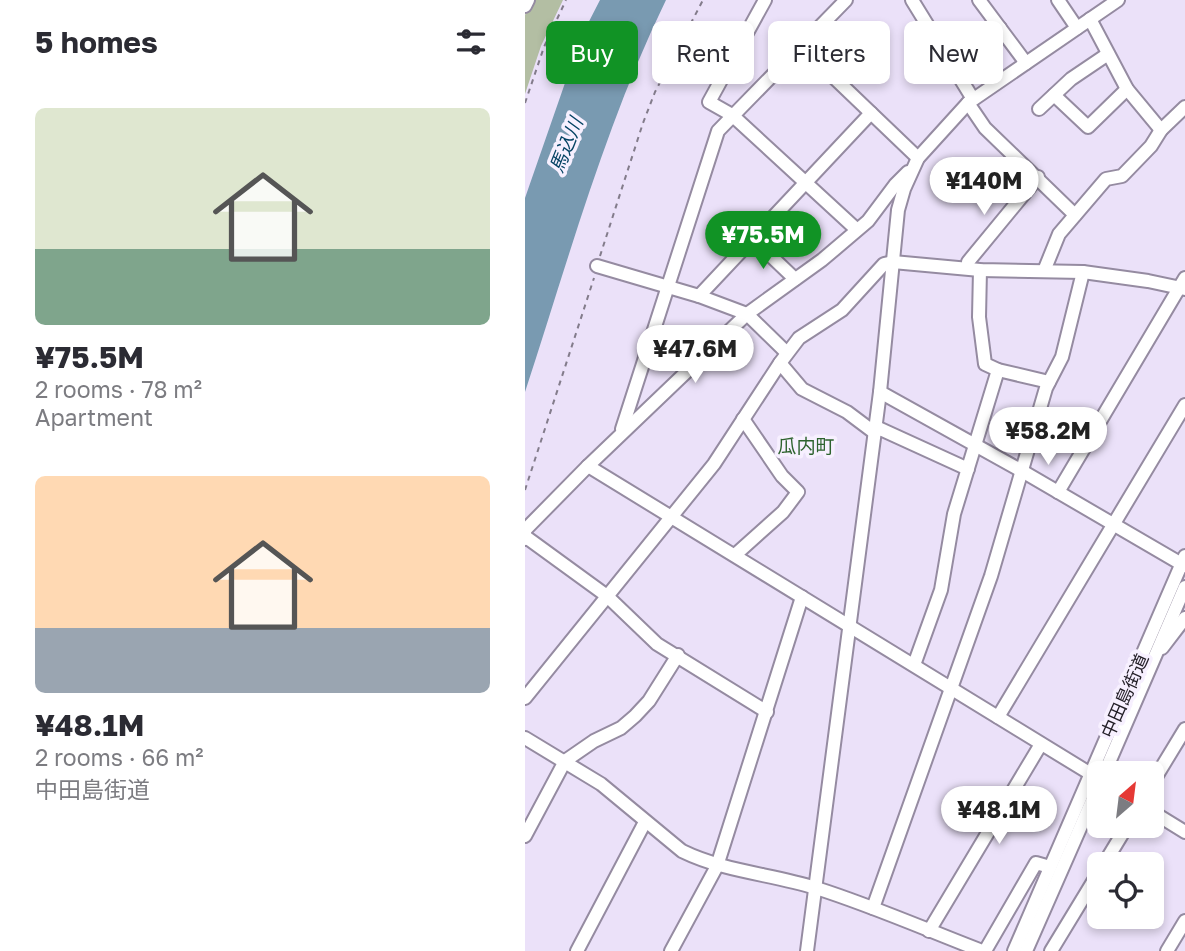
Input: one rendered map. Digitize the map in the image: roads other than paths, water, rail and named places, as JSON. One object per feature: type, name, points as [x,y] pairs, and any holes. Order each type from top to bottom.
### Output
[{"type":"street","points":[[525,6],[528,0]]},
{"type":"street","points":[[765,0],[709,102],[732,115],[856,229]]},
{"type":"street","points":[[825,21],[846,0]]},
{"type":"street","points":[[912,0],[925,21]]},
{"type":"street","points":[[979,0],[995,21]]},
{"type":"street","points":[[1058,0],[1077,28]]},
{"type":"street","points":[[767,712],[657,644],[607,596],[526,538],[525,530],[621,433],[747,314],[822,260],[868,221],[895,185],[971,101],[1118,0]]},
{"type":"street","points":[[1090,19],[1127,89],[1161,130]]},
{"type":"street","points":[[1003,31],[1026,63]]},
{"type":"street","points":[[1039,109],[1070,79],[1108,54]]},
{"type":"street","points":[[621,433],[717,131],[768,79]]},
{"type":"street","points":[[841,84],[915,162]]},
{"type":"street","points":[[962,84],[985,128],[1075,215]]},
{"type":"street","points":[[1054,95],[1087,127],[1127,89]]},
{"type":"street","points":[[1044,271],[1059,234],[1105,179],[1122,176],[1151,146],[1161,130],[1185,107]]},
{"type":"street","points":[[699,296],[871,113]]},
{"type":"street","points":[[807,951],[880,392],[898,210],[915,162]]},
{"type":"street","points":[[1038,177],[968,262],[975,269],[985,364],[1049,382]]},
{"type":"street","points":[[753,239],[795,279]]},
{"type":"street","points":[[525,698],[714,464],[799,338],[842,310],[884,264],[893,262],[975,269],[1083,272],[1183,285],[1058,492]]},
{"type":"street","points":[[597,266],[699,296],[747,314],[784,358],[802,389],[875,430],[968,469]]},
{"type":"street","points":[[873,908],[991,576],[1049,382],[1062,357],[1083,272]]},
{"type":"street","points":[[914,665],[941,590],[954,514],[999,370]]},
{"type":"street","points":[[880,392],[1113,525],[1184,562]]},
{"type":"street","points":[[998,717],[1185,405]]},
{"type":"street","points":[[735,555],[783,512],[798,492],[782,476],[743,419]]},
{"type":"street","points":[[588,466],[1087,771]]},
{"type":"street","name":"中田島街道","points":[[1105,761],[1184,562]]},
{"type":"street","name":"中田島街道","points":[[1106,761],[1185,587]]},
{"type":"street","points":[[671,951],[717,866],[802,597]]},
{"type":"street","points":[[1155,656],[1179,629],[1185,618]]},
{"type":"street","points":[[525,836],[565,761],[594,741],[621,728],[635,716],[649,701],[678,655]]},
{"type":"street","points":[[1164,764],[1185,729]]},
{"type":"street","points":[[525,738],[601,784],[682,851],[717,866],[814,888],[984,951],[1036,863],[1050,867]]},
{"type":"street","points":[[929,930],[1041,744]]},
{"type":"street","name":"中田島街道","points":[[1014,951],[1050,867],[1087,798]]},
{"type":"street","name":"中田島街道","points":[[1026,951],[1087,804]]},
{"type":"street","points":[[1164,819],[1185,832]]},
{"type":"street","points":[[577,951],[645,822]]},
{"type":"street","points":[[1051,951],[1087,892]]},
{"type":"street","points":[[1167,951],[1185,921]]},
{"type":"water","points":[[600,0],[666,0],[656,21],[652,21],[652,30],[638,62],[638,21],[589,21]]},
{"type":"water","name":"馬込川","points":[[565,84],[629,84],[572,243],[525,392],[525,198]]},
{"type":"district","name":"瓜内町","points":[[806,446]]}]
